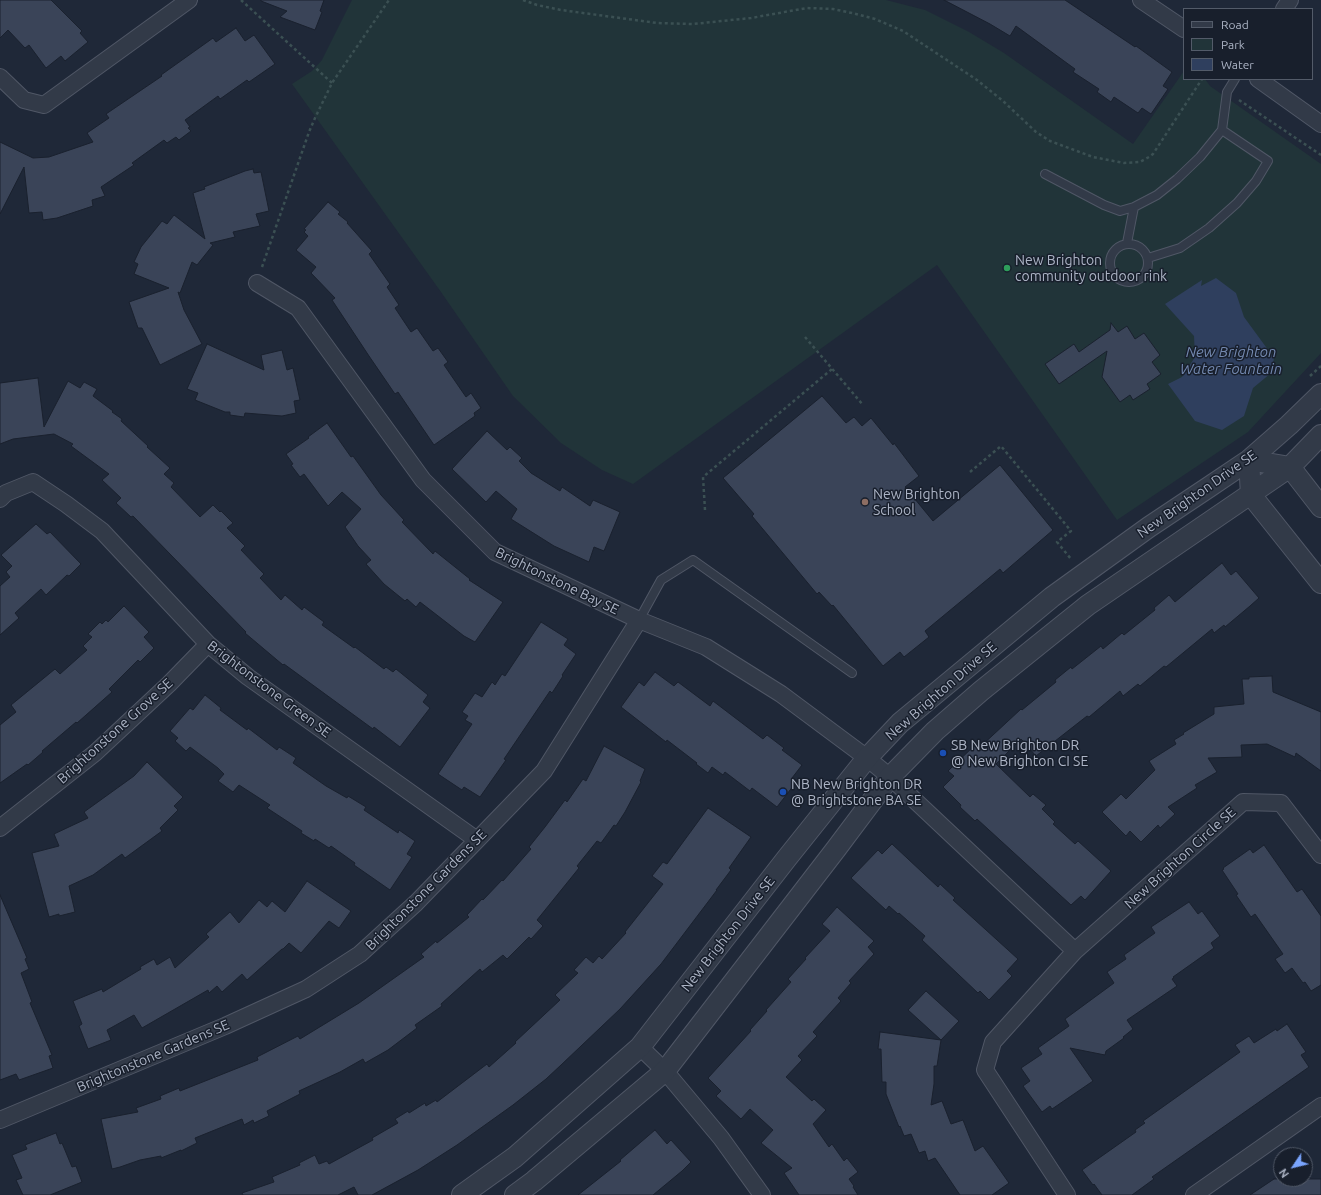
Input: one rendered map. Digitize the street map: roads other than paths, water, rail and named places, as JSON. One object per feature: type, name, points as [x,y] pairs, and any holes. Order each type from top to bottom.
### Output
[{"type":"street","points":[[0,76],[24,100],[44,105],[189,0]]},
{"type":"street","points":[[1141,0],[1183,28]]},
{"type":"street","points":[[1259,80],[1321,124]]},
{"type":"street","name":"Brightonstone Bay SE","points":[[257,283],[298,308],[423,480],[495,552],[639,620],[706,647],[781,694],[867,758]]},
{"type":"street","name":"New Brighton Drive SE","points":[[462,1195],[515,1157],[640,1047],[867,758],[900,723],[1052,597],[1149,527],[1249,460],[1289,425],[1321,394]]},
{"type":"street","name":"New Brighton Drive SE","points":[[515,1195],[665,1071],[827,862],[890,777],[935,731],[981,691],[1088,605],[1290,467],[1321,435]]},
{"type":"street","points":[[1321,507],[1290,467],[1249,460],[1251,495],[1321,583]]},
{"type":"street","name":"Brightonstone Green SE","points":[[0,499],[6,493],[33,482],[66,504],[102,531],[208,644],[254,681],[477,840]]},
{"type":"street","name":"Brightonstone Gardens SE","points":[[0,1120],[225,1026],[306,989],[360,954],[416,903],[544,771],[639,620]]},
{"type":"street","name":"Brightonstone Grove SE","points":[[0,828],[95,754],[169,684],[208,644]]},
{"type":"street","points":[[867,758],[890,777],[1075,951]]},
{"type":"street","name":"New Brighton Circle SE","points":[[1067,1195],[985,1070],[993,1042],[1075,951],[1243,802],[1281,803],[1321,855]]},
{"type":"street","points":[[640,1047],[665,1071],[722,1138],[762,1195]]},
{"type":"street","points":[[1194,1195],[1321,1106]]},
{"type":"lane","points":[[1045,174],[1104,205],[1120,210],[1134,207],[1157,195],[1177,179],[1200,157],[1222,130],[1227,92],[1234,80]]},
{"type":"lane","points":[[1148,258],[1180,248],[1209,228],[1237,203],[1256,181],[1268,161],[1222,130]]},
{"type":"lane","points":[[1127,244],[1134,207]]},
{"type":"lane","points":[[1127,244],[1134,244],[1140,247],[1145,252],[1149,264],[1143,277],[1133,282],[1121,281],[1112,273],[1110,267],[1111,255],[1115,249],[1121,245],[1127,244]]},
{"type":"lane","points":[[639,620],[661,580],[693,560],[852,673]]},
{"type":"water","name":"New Brighton Water Fountain","points":[[1216,278],[1236,293],[1244,317],[1274,358],[1271,373],[1253,388],[1244,416],[1222,430],[1195,421],[1168,384],[1182,377],[1195,357],[1194,336],[1165,304],[1202,280],[1201,286]]},
{"type":"place","name":"New Brighton community outdoor rink","points":[[1007,268]]},
{"type":"place","name":"New Brighton School","points":[[865,502]]},
{"type":"place","name":"SB New Brighton DR @ New Brighton CI SE","points":[[943,753]]},
{"type":"place","name":"NB New Brighton DR @ Brightstone BA SE","points":[[783,792]]}]
